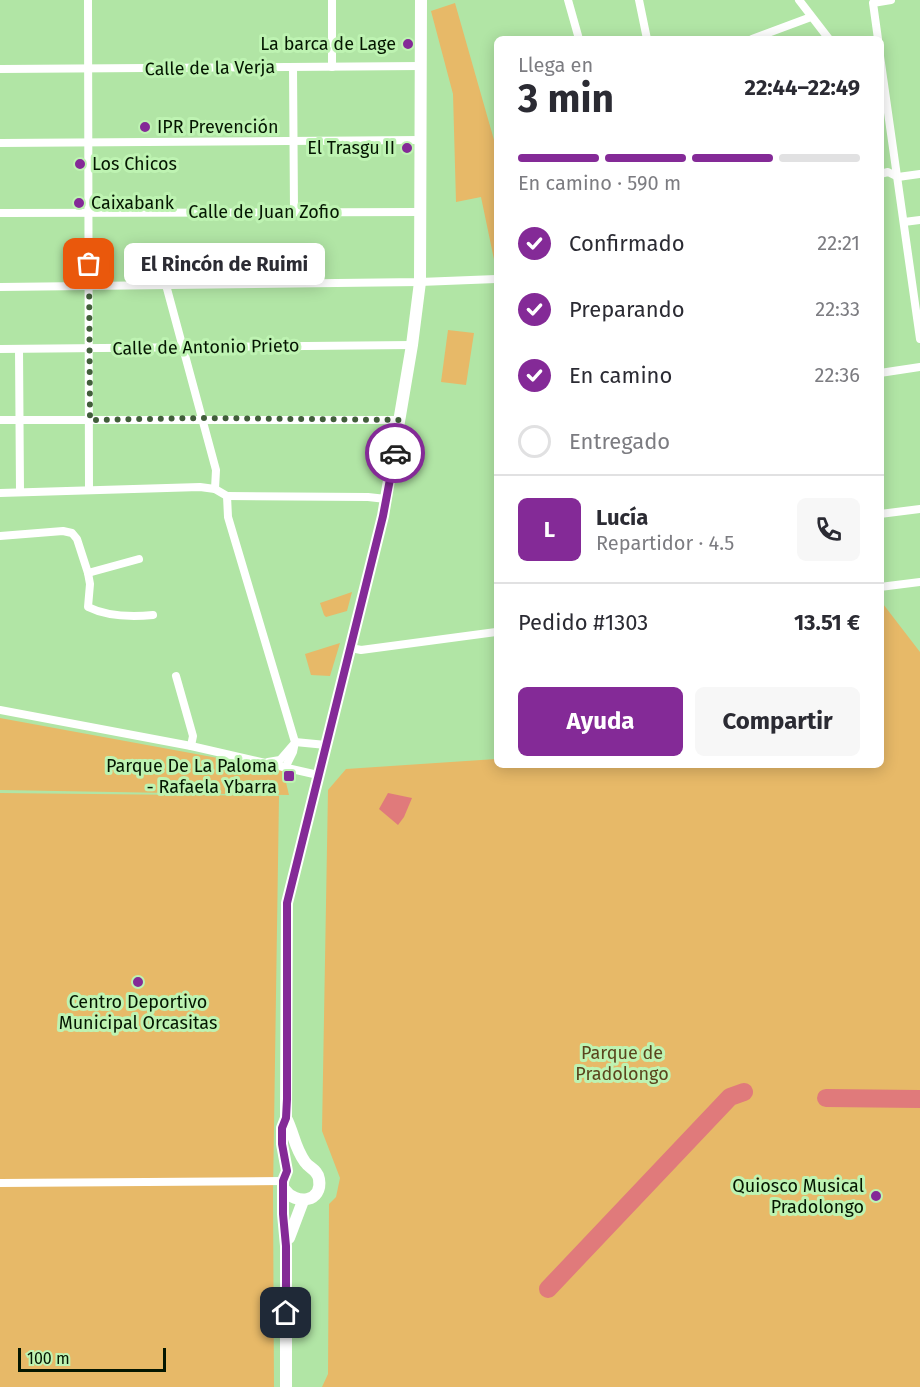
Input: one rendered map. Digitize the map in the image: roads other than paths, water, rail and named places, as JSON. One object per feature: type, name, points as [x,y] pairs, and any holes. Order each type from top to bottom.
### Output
[{"type":"main road","points":[[286,1387],[286,1246],[283,1214],[285,1180],[282,1128],[286,1118],[287,903],[386,499],[412,345],[420,282],[421,0]]},
{"type":"main road","points":[[286,1118],[291,1127],[293,1141],[306,1164],[316,1172],[320,1180],[319,1188],[314,1195],[303,1200],[296,1200],[289,1196],[285,1180],[292,1166],[306,1164]]},
{"type":"main road","points":[[286,1246],[303,1200]]},
{"type":"street","points":[[88,0],[89,490]]},
{"type":"street","points":[[332,0],[332,67]]},
{"type":"street","points":[[568,0],[578,36]]},
{"type":"street","points":[[639,0],[646,36]]},
{"type":"street","points":[[799,0],[827,36]]},
{"type":"street","points":[[878,36],[873,3],[891,0]]},
{"type":"street","points":[[760,36],[811,17]]},
{"type":"street","name":"Calle de la Verja","points":[[0,69],[421,66]]},
{"type":"street","points":[[293,67],[294,211]]},
{"type":"street","points":[[884,107],[904,222],[920,339]]},
{"type":"street","points":[[0,143],[422,140]]},
{"type":"street","points":[[884,173],[888,172],[897,177],[920,174]]},
{"type":"street","name":"Calle de Juan Zofio","points":[[0,213],[421,212]]},
{"type":"street","points":[[904,222],[920,220]]},
{"type":"street","points":[[0,287],[494,279]]},
{"type":"street","points":[[166,285],[216,470],[215,489]]},
{"type":"street","name":"Calle de Antonio Prieto","points":[[0,350],[412,345]]},
{"type":"street","points":[[19,349],[20,492]]},
{"type":"street","points":[[884,372],[920,367]]},
{"type":"street","points":[[0,420],[202,418],[400,420]]},
{"type":"street","points":[[0,493],[200,487],[215,489],[227,496],[386,499]]},
{"type":"street","points":[[227,496],[228,517],[295,742],[285,768]]},
{"type":"street","points":[[884,514],[920,509]]},
{"type":"street","points":[[0,536],[63,531],[72,533],[77,539],[88,573],[90,584],[88,607],[101,614],[134,617],[153,615]]},
{"type":"street","points":[[88,573],[139,559]]},
{"type":"street","points":[[884,587],[920,582]]},
{"type":"street","points":[[351,648],[366,649],[494,632]]},
{"type":"street","points":[[176,676],[193,736],[191,746]]},
{"type":"street","points":[[0,710],[191,746],[318,775]]},
{"type":"street","points":[[295,742],[326,744]]},
{"type":"street","points":[[265,763],[280,760],[295,742]]},
{"type":"street","points":[[0,1183],[285,1180]]},
{"type":"waterway","points":[[548,1289],[730,1097],[744,1092]]},
{"type":"waterway","points":[[826,1098],[920,1099]]},
{"type":"place","name":"La barca de Lage","points":[[408,44]]},
{"type":"place","name":"IPR Prevención","points":[[145,127]]},
{"type":"place","name":"El Trasgu II","points":[[407,148]]},
{"type":"place","name":"Los Chicos","points":[[80,164]]},
{"type":"place","name":"Caixabank","points":[[79,203]]},
{"type":"place","name":"El Rincón de Ruimi","points":[[89,264]]},
{"type":"place","name":"Parque De La Paloma - Rafaela Ybarra","points":[[289,776]]},
{"type":"place","name":"Centro Deportivo Municipal Orcasitas","points":[[138,982]]},
{"type":"place","name":"Quiosco Musical Pradolongo","points":[[876,1196]]},
{"type":"park label","name":"Parque de Pradolongo","points":[[622,1063]]}]
